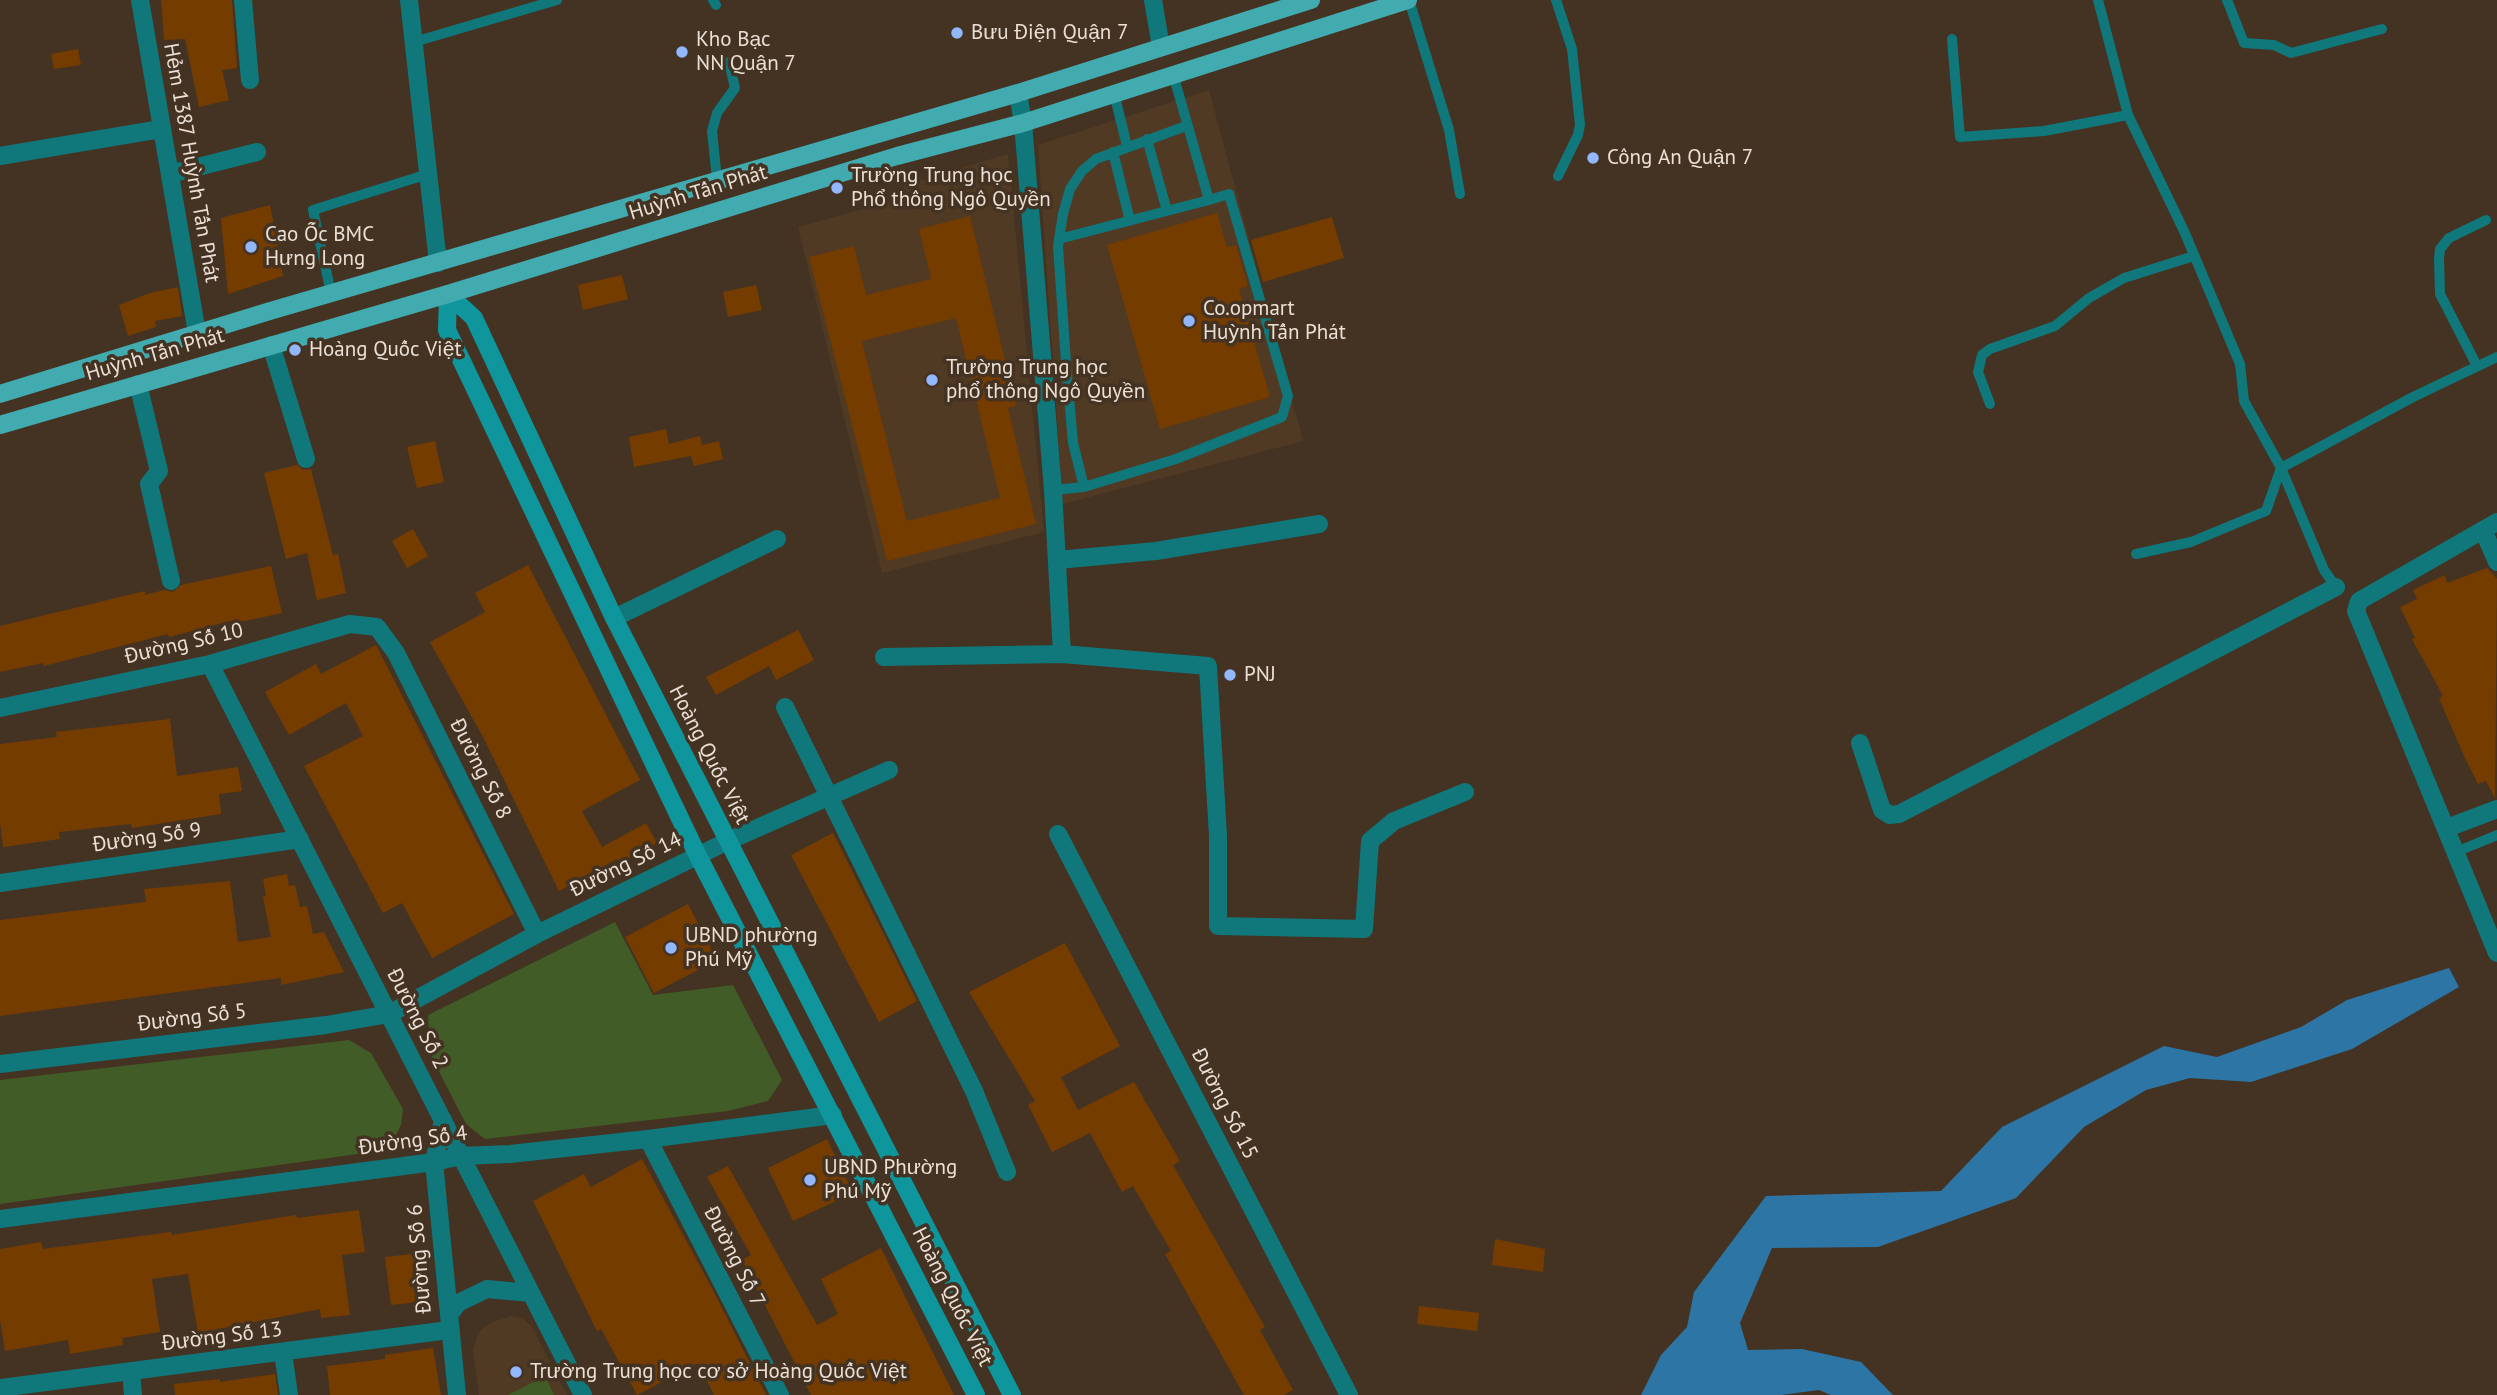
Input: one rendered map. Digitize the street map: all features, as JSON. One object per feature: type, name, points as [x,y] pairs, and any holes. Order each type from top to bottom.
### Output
[{"type":"main road","name":"Huỳnh Tấn Phát","points":[[0,394],[331,293],[1018,93],[1311,0]]},
{"type":"main road","name":"Huỳnh Tấn Phát","points":[[0,425],[448,294],[897,156],[1023,123],[1409,0]]},
{"type":"main road","points":[[438,263],[448,294]]},
{"type":"main road","name":"Hoàng Quốc Việt","points":[[448,294],[474,318],[614,618],[1012,1395]]},
{"type":"main road","name":"Hoàng Quốc Việt","points":[[448,294],[447,330],[698,856],[976,1395]]},
{"type":"main road","points":[[29,385],[37,414]]},
{"type":"street","name":"Hẻm 1387 Huỳnh Tấn Phát","points":[[140,0],[197,333]]},
{"type":"street","points":[[243,0],[250,80]]},
{"type":"street","points":[[409,0],[438,263]]},
{"type":"street","points":[[1153,0],[1161,47]]},
{"type":"street","points":[[1018,93],[1023,123],[1054,490],[1062,654]]},
{"type":"street","points":[[0,156],[161,129]]},
{"type":"street","points":[[170,174],[257,152]]},
{"type":"street","points":[[271,345],[306,459]]},
{"type":"street","points":[[138,384],[159,471],[149,484],[172,581]]},
{"type":"street","points":[[1057,559],[1156,551],[1319,524]]},
{"type":"street","points":[[2497,562],[2490,526],[2359,601],[2356,611],[2497,953]]},
{"type":"street","points":[[614,618],[777,539]]},
{"type":"street","points":[[1860,743],[1882,810],[1890,815],[1899,814],[2336,587]]},
{"type":"street","name":"Đường Số 10","points":[[0,708],[210,664],[350,624],[377,627]]},
{"type":"street","name":"Đường Số 8","points":[[377,627],[396,653],[537,934]]},
{"type":"street","points":[[884,657],[1062,654],[1208,666],[1218,835],[1218,926],[1364,929],[1370,841],[1394,821],[1465,792]]},
{"type":"street","name":"Đường Số 2","points":[[210,664],[583,1395]]},
{"type":"street","points":[[785,707],[974,1091],[1007,1172]]},
{"type":"street","name":"Đường Số 14","points":[[388,1014],[537,934],[728,841],[890,770]]},
{"type":"street","points":[[2447,828],[2497,809]]},
{"type":"street","name":"Đường Số 15","points":[[1058,834],[1349,1395]]},
{"type":"street","name":"Đường Số 9","points":[[0,883],[300,839]]},
{"type":"street","name":"Đường Số 5","points":[[0,1064],[326,1025],[388,1014]]},
{"type":"street","name":"Đường Số 4","points":[[0,1219],[434,1162],[461,1156],[648,1139],[833,1115]]},
{"type":"street","name":"Đường Số 6","points":[[443,1120],[434,1162],[457,1395]]},
{"type":"street","name":"Đường Số 7","points":[[648,1139],[780,1395]]},
{"type":"street","points":[[449,1322],[458,1303],[487,1289],[531,1293]]},
{"type":"street","name":"Đường Số 13","points":[[0,1388],[283,1352],[449,1322]]},
{"type":"street","points":[[283,1352],[289,1395]]},
{"type":"street","points":[[131,1371],[133,1395]]},
{"type":"lane","points":[[414,42],[557,0]]},
{"type":"lane","points":[[1409,0],[1449,130],[1460,194]]},
{"type":"lane","points":[[1556,0],[1572,49],[1580,125],[1578,135],[1558,176]]},
{"type":"lane","points":[[2098,0],[2128,115],[2194,256],[2240,364],[2244,401],[2280,468],[2324,570],[2336,587]]},
{"type":"lane","points":[[2227,0],[2244,43],[2274,45],[2291,54],[2382,29]]},
{"type":"lane","points":[[1952,39],[1960,137],[2044,131],[2128,115]]},
{"type":"lane","points":[[717,180],[712,131],[717,113],[735,88],[729,62]]},
{"type":"lane","points":[[1173,74],[1209,200]]},
{"type":"lane","points":[[1114,93],[1127,146]]},
{"type":"lane","points":[[1084,487],[1073,443],[1059,239],[1070,189],[1089,165],[1127,146],[1186,126]]},
{"type":"lane","points":[[1147,139],[1167,211]]},
{"type":"lane","points":[[1113,152],[1130,221]]},
{"type":"lane","points":[[331,293],[313,210],[428,174]]},
{"type":"lane","points":[[1054,490],[1084,487],[1176,459],[1282,417],[1288,396],[1229,194],[1059,239]]},
{"type":"lane","points":[[2477,366],[2440,294],[2439,259],[2440,249],[2449,238],[2486,220]]},
{"type":"lane","points":[[1990,404],[1978,372],[1982,355],[1990,349],[2055,326],[2089,298],[2124,278],[2194,256]]},
{"type":"lane","points":[[2136,554],[2191,542],[2266,511],[2280,468],[2413,397],[2497,357]]},
{"type":"lane","points":[[2456,852],[2497,835]]},
{"type":"shaded area","name":"Co.opmart Huỳnh Tấn Phát","points":[[1209,90],[1303,441],[1063,504],[1038,145]]},
{"type":"shaded area","name":"Trường Trung học phổ thông Ngô Quyền","points":[[1008,154],[1044,532],[882,573],[798,227],[897,200],[904,185]]},
{"type":"shaded area","name":"Trường Trung học cơ sở Hoàng Quốc Việt","points":[[511,1316],[522,1318],[532,1327],[567,1395],[479,1395],[473,1350],[479,1332],[490,1323]]},
{"type":"green space","points":[[615,922],[653,995],[733,985],[782,1080],[768,1101],[728,1111],[485,1139],[466,1124],[430,1054],[428,1015]]},
{"type":"green space","points":[[349,1040],[371,1053],[403,1109],[401,1125],[393,1141],[379,1151],[0,1204],[0,1080]]},
{"type":"green space","points":[[545,1376],[554,1395],[508,1395]]},
{"type":"water","points":[[2449,968],[2459,987],[2352,1049],[2251,1082],[2190,1078],[2146,1090],[2084,1127],[2016,1198],[1878,1247],[1772,1248],[1740,1323],[1748,1350],[1802,1349],[1861,1362],[1893,1395],[1831,1395],[1819,1390],[1781,1395],[1641,1395],[1661,1355],[1687,1327],[1694,1292],[1766,1196],[1941,1191],[2002,1127],[2164,1046],[2217,1057],[2301,1027],[2347,1000]]},
{"type":"building","points":[[161,0],[232,0],[237,68],[222,70],[229,100],[199,107],[185,39],[164,40]]},
{"type":"building","points":[[78,49],[81,65],[54,69],[51,54]]},
{"type":"building","name":"Cao Ốc BMC Hưng Long","points":[[270,205],[283,276],[228,294],[221,218]]},
{"type":"building","name":"Co.opmart Huỳnh Tấn Phát","points":[[1217,213],[1227,247],[1236,245],[1248,286],[1239,289],[1270,397],[1160,429],[1107,245]]},
{"type":"building","points":[[970,216],[1016,406],[1008,408],[1036,524],[887,561],[809,257],[854,246],[866,295],[931,279],[919,229]],"holes":[[[956,318],[1000,498],[907,521],[862,341]]]},
{"type":"building","points":[[1332,217],[1344,258],[1263,282],[1251,240]]},
{"type":"building","points":[[622,275],[628,299],[583,310],[578,285]]},
{"type":"building","points":[[756,285],[762,310],[728,317],[723,292]]},
{"type":"building","points":[[178,287],[182,316],[155,321],[156,327],[128,336],[119,305],[150,293]]},
{"type":"building","points":[[666,429],[669,444],[700,436],[702,445],[719,441],[723,459],[694,466],[691,456],[634,467],[629,437]]},
{"type":"building","points":[[435,441],[444,482],[417,488],[407,447]]},
{"type":"building","points":[[297,465],[303,470],[311,469],[333,555],[338,554],[346,593],[317,600],[307,553],[286,559],[264,473]]},
{"type":"building","points":[[413,529],[428,556],[407,568],[392,541]]},
{"type":"building","points":[[528,565],[640,780],[582,811],[602,847],[646,823],[657,843],[620,863],[617,859],[559,891],[483,737],[430,642],[485,612],[475,593]]},
{"type":"building","points":[[271,566],[282,613],[231,624],[230,621],[169,637],[168,634],[44,666],[43,663],[0,672],[0,626],[145,591],[145,595],[164,590],[173,592],[181,585]]},
{"type":"building","points":[[2487,568],[2497,579],[2495,798],[2486,781],[2478,784],[2464,756],[2439,698],[2443,696],[2412,639],[2415,638],[2400,607],[2417,599],[2413,590],[2445,575],[2447,583]]},
{"type":"building","points":[[798,630],[814,660],[776,680],[769,666],[716,695],[706,677]]},
{"type":"building","points":[[376,645],[514,914],[432,958],[402,903],[383,913],[304,766],[363,736],[346,703],[289,735],[265,692],[316,664],[321,674]]},
{"type":"building","points":[[170,719],[177,776],[238,767],[242,791],[219,794],[221,814],[132,828],[131,824],[59,832],[60,839],[3,847],[0,822],[0,744],[57,737],[56,732]]},
{"type":"building","points":[[833,833],[917,1001],[879,1022],[791,855]]},
{"type":"building","points":[[287,874],[289,886],[295,885],[300,907],[307,906],[313,934],[324,932],[344,972],[281,985],[281,978],[0,1016],[0,920],[146,902],[144,889],[230,881],[238,942],[271,937],[263,897],[266,896],[263,879]]},
{"type":"building","name":"UBND phường Phú Mỹ","points":[[688,904],[717,960],[654,993],[625,937]]},
{"type":"building","points":[[1065,943],[1120,1046],[1061,1077],[1078,1110],[1134,1082],[1180,1161],[1173,1165],[1265,1327],[1260,1330],[1293,1390],[1284,1395],[1244,1395],[1165,1254],[1171,1251],[1133,1186],[1122,1192],[1090,1133],[1052,1152],[1028,1105],[1035,1101],[969,992]]},
{"type":"building","name":"UBND Phường Phú Mỹ","points":[[827,1139],[853,1193],[793,1221],[768,1168]]},
{"type":"building","points":[[642,1159],[766,1395],[714,1395],[698,1363],[637,1395],[601,1329],[597,1331],[533,1201],[584,1174],[591,1187]]},
{"type":"building","points":[[728,1166],[817,1325],[838,1314],[821,1279],[881,1248],[954,1395],[811,1395],[742,1260],[751,1255],[707,1177]]},
{"type":"building","points":[[359,1210],[365,1252],[342,1255],[350,1315],[321,1318],[320,1309],[198,1333],[188,1274],[152,1279],[160,1332],[122,1338],[123,1345],[70,1354],[68,1340],[5,1351],[0,1320],[0,1249],[41,1242],[43,1249],[171,1232],[172,1235],[296,1215],[297,1218]]},
{"type":"building","points":[[1495,1239],[1545,1249],[1543,1272],[1492,1265]]},
{"type":"building","points":[[421,1253],[427,1301],[391,1305],[385,1257]]},
{"type":"building","points":[[1419,1306],[1479,1313],[1477,1331],[1417,1324]]},
{"type":"building","points":[[433,1348],[441,1395],[330,1395],[327,1366],[385,1359],[385,1355]]},
{"type":"building","points":[[275,1374],[278,1395],[175,1395],[174,1384],[220,1379],[220,1382]]},
{"type":"place","name":"Bưu Điện Quận 7","points":[[957,33]]},
{"type":"place","name":"Kho Bạc NN Quận 7","points":[[682,52]]},
{"type":"place","name":"Công An Quận 7","points":[[1593,158]]},
{"type":"place","name":"Trường Trung học Phổ thông Ngô Quyền","points":[[837,188]]},
{"type":"place","name":"Cao Ốc BMC Hưng Long","points":[[251,247]]},
{"type":"place","name":"Co.opmart Huỳnh Tấn Phát","points":[[1189,321]]},
{"type":"place","name":"Hoàng Quốc Việt","points":[[295,350]]},
{"type":"place","name":"Trường Trung học phổ thông Ngô Quyền","points":[[932,380]]},
{"type":"place","name":"PNJ","points":[[1230,675]]},
{"type":"place","name":"UBND phường Phú Mỹ","points":[[671,948]]},
{"type":"place","name":"UBND Phường Phú Mỹ","points":[[810,1180]]},
{"type":"place","name":"Trường Trung học cơ sở Hoàng Quốc Việt","points":[[516,1372]]}]
